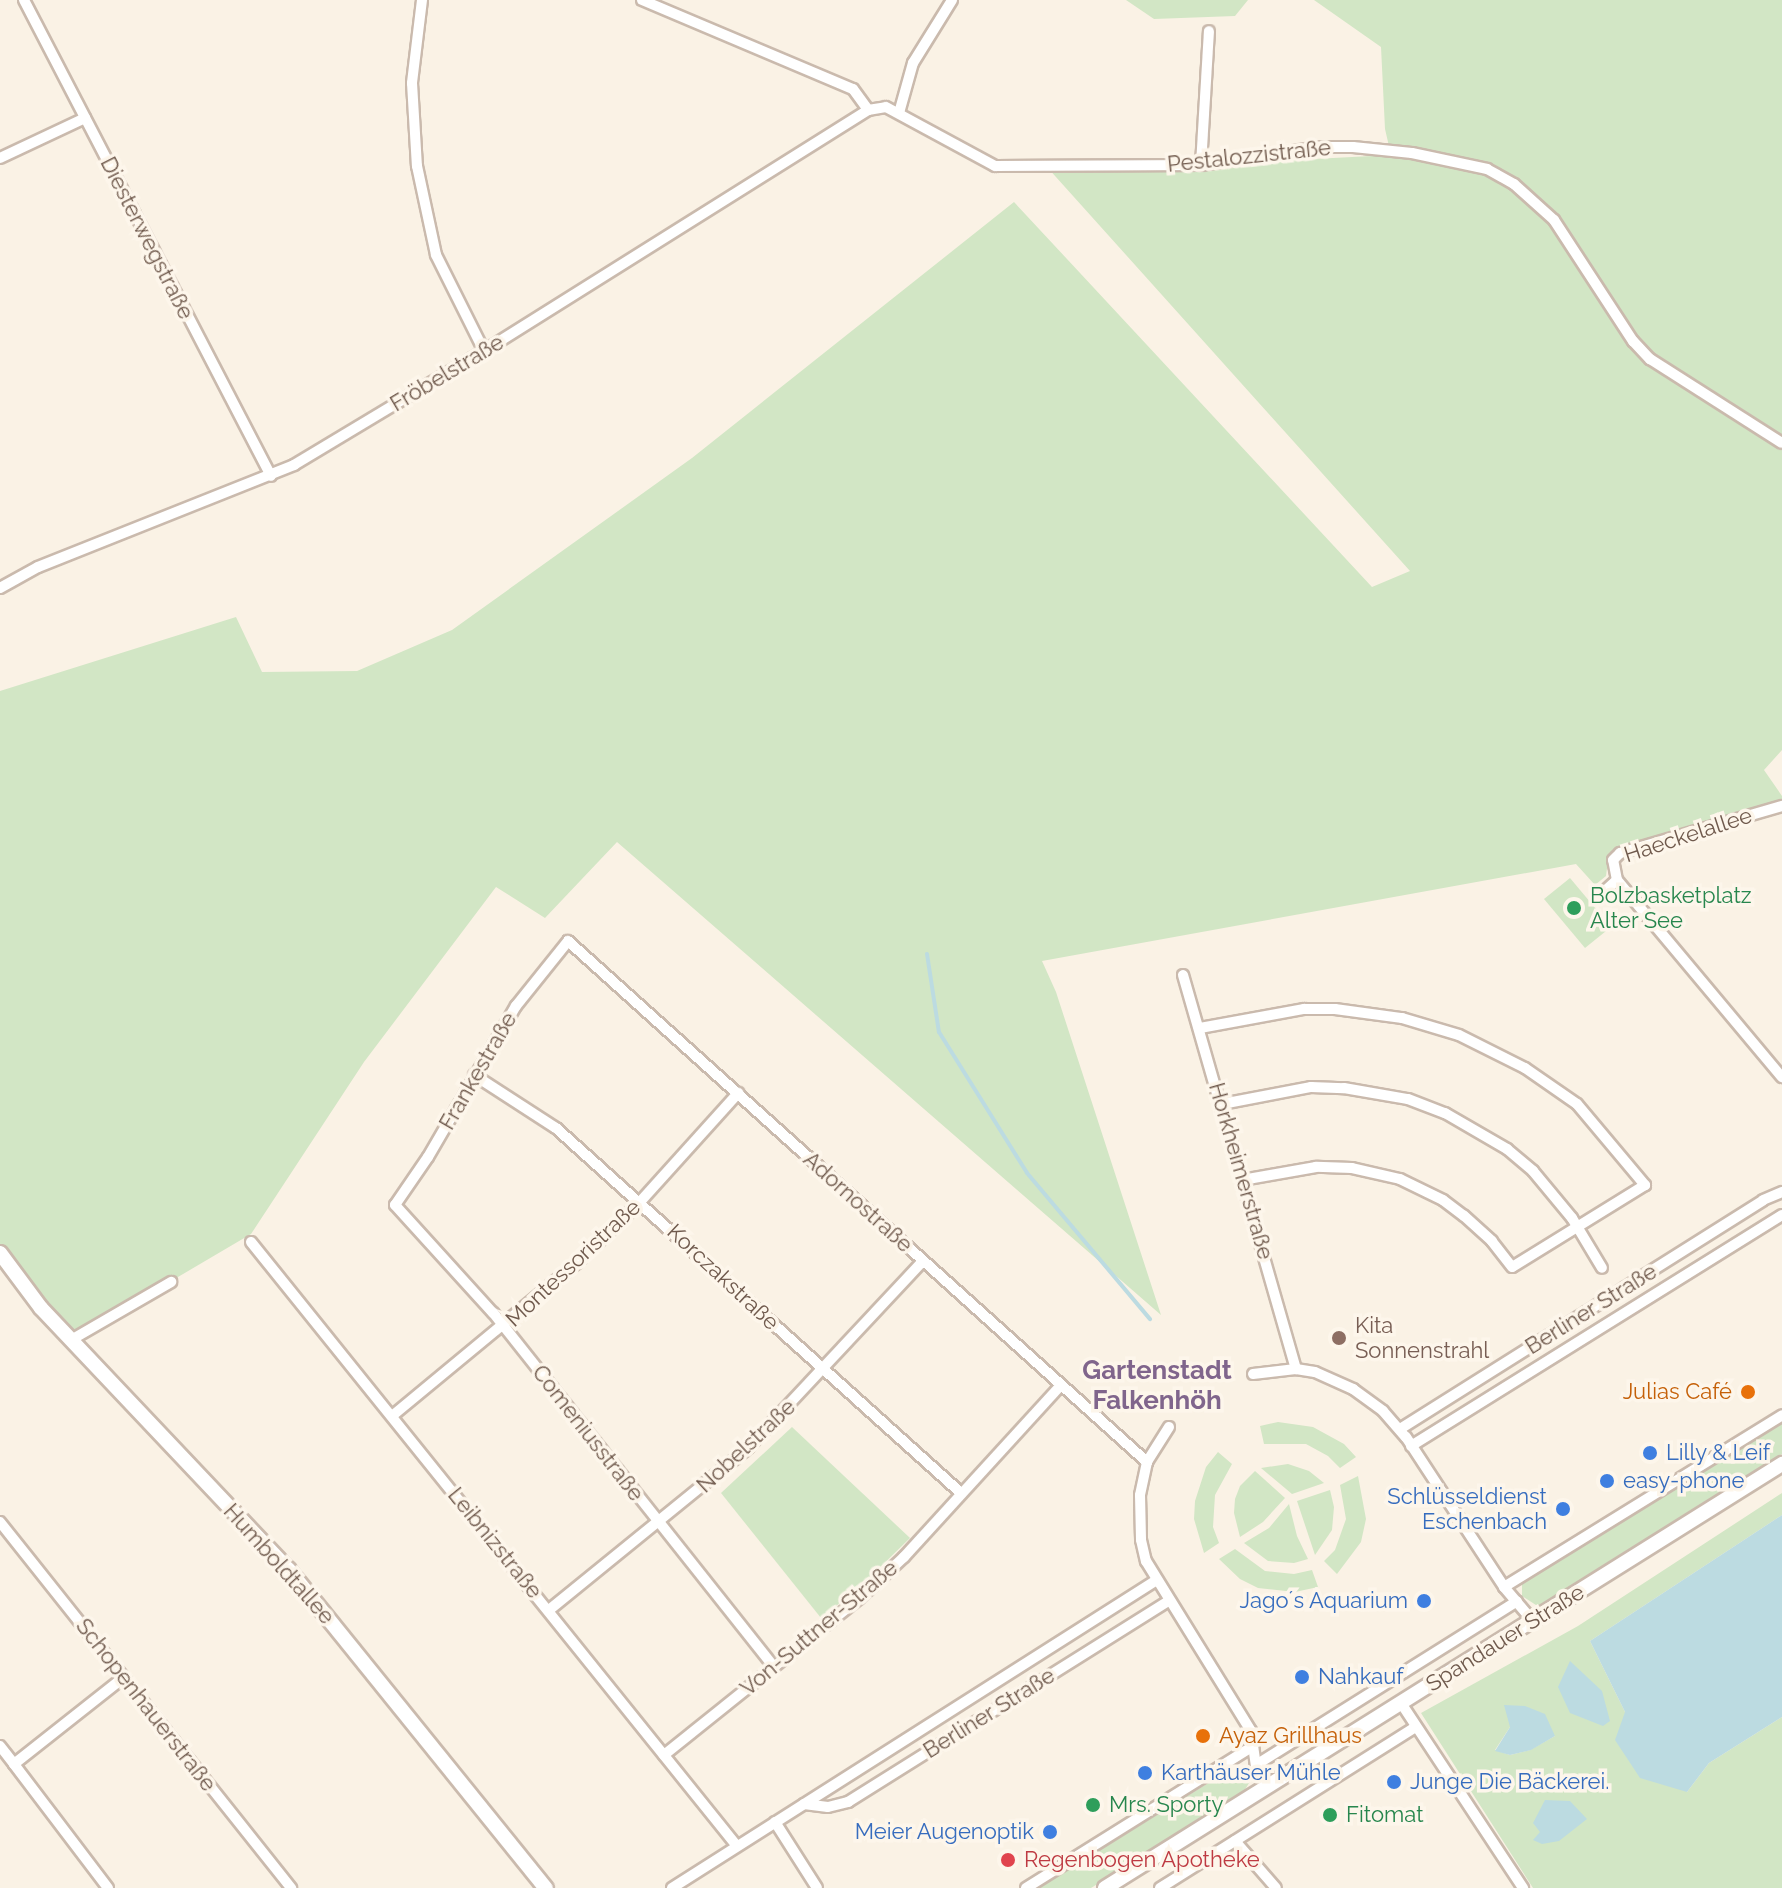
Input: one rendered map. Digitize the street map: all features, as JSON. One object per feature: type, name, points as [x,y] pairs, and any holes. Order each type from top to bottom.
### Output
[{"type":"street","name":"Diesterwegstraße","points":[[24,0],[271,476]]},
{"type":"street","points":[[422,0],[412,83],[417,166],[436,255],[484,351]]},
{"type":"street","points":[[642,0],[853,89],[868,110]]},
{"type":"street","points":[[899,113],[913,63],[952,0]]},
{"type":"street","points":[[1201,165],[1209,31]]},
{"type":"street","name":"Pestalozzistraße","points":[[868,110],[886,107],[995,166],[1201,165],[1318,147],[1353,147],[1426,156],[1487,169],[1532,197],[1554,220],[1633,341],[1650,359],[1782,443]]},
{"type":"street","name":"Fröbelstraße","points":[[0,588],[38,567],[271,476],[484,351],[868,110]]},
{"type":"street","points":[[0,158],[85,118]]},
{"type":"street","name":"Haeckelallee","points":[[1617,880],[1613,860],[1620,853],[1782,806]]},
{"type":"street","points":[[1607,889],[1617,880],[1782,1077]]},
{"type":"street","name":"Frankestraße","points":[[395,1205],[428,1157],[516,1006],[568,941]]},
{"type":"street","name":"Adornostraße","points":[[568,941],[1147,1462]]},
{"type":"street","name":"Horkheimerstraße","points":[[1183,975],[1296,1369]]},
{"type":"street","points":[[1200,1028],[1304,1009],[1335,1009],[1402,1018],[1459,1035],[1494,1050],[1577,1104],[1645,1185],[1512,1267],[1464,1216],[1443,1200],[1400,1179],[1352,1168],[1316,1167],[1242,1180]]},
{"type":"street","name":"Korczakstraße","points":[[474,1075],[535,1112],[640,1202],[961,1493]]},
{"type":"street","points":[[1222,1104],[1311,1087],[1344,1088],[1408,1099],[1466,1123],[1507,1149],[1554,1193],[1602,1268]]},
{"type":"street","name":"Montessoristraße","points":[[392,1416],[504,1327],[577,1263],[640,1202],[738,1093]]},
{"type":"street","name":"Berliner Straße","points":[[1400,1429],[1763,1200],[1782,1192]]},
{"type":"street","name":"Comeniusstraße","points":[[395,1205],[504,1327],[774,1667]]},
{"type":"street","name":"Berliner Straße","points":[[1411,1446],[1782,1215]]},
{"type":"street","name":"Leibnizstraße","points":[[251,1242],[737,1846]]},
{"type":"street","name":"Humboldtallee","points":[[0,1253],[41,1308],[289,1570],[546,1888]]},
{"type":"street","name":"Nobelstraße","points":[[549,1610],[659,1524],[748,1448],[923,1261]]},
{"type":"street","points":[[71,1340],[171,1282]]},
{"type":"street","points":[[1253,1374],[1296,1369],[1353,1389],[1383,1411],[1400,1429],[1504,1587],[1532,1620]]},
{"type":"street","name":"Von-Suttner-Straße","points":[[664,1755],[895,1565],[1061,1385]]},
{"type":"street","name":"Spandauer Straße","points":[[1504,1587],[1782,1415]]},
{"type":"street","points":[[1169,1427],[1147,1462],[1139,1516],[1146,1561],[1155,1581],[1251,1731],[1256,1765],[1267,1787]]},
{"type":"street","name":"Spandauer Straße","points":[[1105,1888],[1782,1464]]},
{"type":"street","name":"Schopenhauerstraße","points":[[0,1522],[291,1888]]},
{"type":"street","name":"Berliner Straße","points":[[672,1888],[1155,1581]]},
{"type":"street","name":"Berliner Straße","points":[[804,1804],[828,1807],[848,1802],[1168,1601]]},
{"type":"street","name":"Spandauer Straße","points":[[1256,1765],[1517,1601]]},
{"type":"street","points":[[14,1764],[124,1677]]},
{"type":"street","points":[[1401,1703],[1523,1888]]},
{"type":"street","points":[[1160,1888],[1416,1727]]},
{"type":"street","points":[[0,1746],[108,1888]]},
{"type":"street","points":[[1026,1888],[1253,1746]]},
{"type":"street","points":[[775,1822],[817,1888]]},
{"type":"street","points":[[1235,1841],[1276,1888]]},
{"type":"green space","points":[[1126,0],[1248,0],[1235,16],[1154,19]]},
{"type":"green space","points":[[1314,0],[1782,0],[1782,750],[1764,770],[1782,796],[1782,806],[1609,853],[1606,876],[1595,885],[1576,864],[1042,961],[1056,992],[1161,1315],[617,842],[545,918],[496,887],[364,1062],[251,1234],[71,1340],[0,1253],[0,691],[236,617],[262,672],[357,671],[452,630],[692,458],[1014,202],[1372,587],[1410,571],[1047,167],[1201,165],[1391,155],[1385,129],[1381,47]]},
{"type":"green space","name":"Bolzbasketplatz Alter See","points":[[1570,878],[1611,927],[1585,948],[1544,899]]},
{"type":"green space","points":[[1278,1422],[1313,1427],[1344,1444],[1356,1457],[1340,1468],[1328,1456],[1306,1444],[1264,1444],[1260,1426]]},
{"type":"green space","points":[[1782,1423],[1782,1454],[1539,1607],[1522,1596],[1522,1581]]},
{"type":"green space","points":[[792,1427],[910,1538],[861,1586],[821,1618],[721,1493]]},
{"type":"green space","points":[[1218,1452],[1232,1464],[1215,1495],[1213,1527],[1219,1543],[1204,1553],[1194,1519],[1195,1501],[1206,1467]]},
{"type":"green space","points":[[1288,1464],[1309,1471],[1324,1483],[1292,1494],[1261,1468]]},
{"type":"green space","points":[[1255,1471],[1285,1498],[1263,1522],[1240,1537],[1234,1513],[1235,1499],[1240,1486]]},
{"type":"green space","points":[[1358,1476],[1366,1519],[1361,1542],[1337,1574],[1324,1561],[1335,1550],[1346,1519],[1340,1485]]},
{"type":"green space","points":[[1330,1490],[1334,1507],[1332,1530],[1315,1555],[1297,1501]]},
{"type":"green space","points":[[1782,1493],[1782,1515],[1590,1641],[1625,1712],[1687,1792],[1709,1763],[1782,1717],[1782,1888],[1533,1888],[1421,1713],[1578,1626]],"holes":[[[1510,1727],[1555,1736],[1530,1750],[1510,1755],[1495,1750]]]},
{"type":"green space","points":[[1289,1504],[1297,1536],[1308,1559],[1294,1563],[1268,1561],[1244,1543],[1269,1528]]},
{"type":"green space","points":[[1235,1549],[1265,1571],[1294,1574],[1312,1570],[1318,1587],[1295,1592],[1258,1588],[1240,1579],[1219,1559]]},
{"type":"green space","points":[[1240,1767],[1251,1772],[1252,1778],[1243,1793],[1091,1888],[1038,1888],[1228,1771]]},
{"type":"water","points":[[1782,1515],[1782,1717],[1709,1763],[1687,1792],[1640,1778],[1615,1740],[1625,1712],[1590,1641]]},
{"type":"water","points":[[1570,1661],[1602,1691],[1610,1721],[1603,1726],[1570,1713],[1558,1687]]},
{"type":"water","points":[[1504,1705],[1525,1706],[1545,1714],[1555,1736],[1531,1750],[1510,1755],[1495,1751],[1510,1727]]},
{"type":"water","points":[[1545,1800],[1570,1801],[1587,1819],[1559,1841],[1542,1844],[1533,1840],[1540,1832],[1533,1823]]},
{"type":"waterway","points":[[927,954],[939,1032],[1027,1173],[1150,1319]]},
{"type":"place","name":"Bolzbasketplatz Alter See","points":[[1574,908]]},
{"type":"place","name":"Kita Sonnenstrahl","points":[[1339,1338]]},
{"type":"place","name":"Julias Café","points":[[1748,1392]]},
{"type":"place","name":"Lilly & Leif","points":[[1650,1453]]},
{"type":"place","name":"easy-phone","points":[[1607,1481]]},
{"type":"place","name":"Schlüsseldienst Eschenbach","points":[[1563,1509]]},
{"type":"place","name":"Jago´s Aquarium","points":[[1424,1601]]},
{"type":"place","name":"Nahkauf","points":[[1302,1677]]},
{"type":"place","name":"Ayaz Grillhaus","points":[[1203,1736]]},
{"type":"place","name":"Karthäuser Mühle","points":[[1145,1773]]},
{"type":"place","name":"Junge Die Bäckerei.","points":[[1394,1782]]},
{"type":"place","name":"Mrs. Sporty","points":[[1093,1805]]},
{"type":"place","name":"Fitomat","points":[[1330,1815]]},
{"type":"place","name":"Meier Augenoptik","points":[[1050,1832]]},
{"type":"place","name":"Regenbogen Apotheke","points":[[1008,1860]]},
{"type":"district","name":"Gartenstadt Falkenhöh","points":[[1157,1386]]}]
